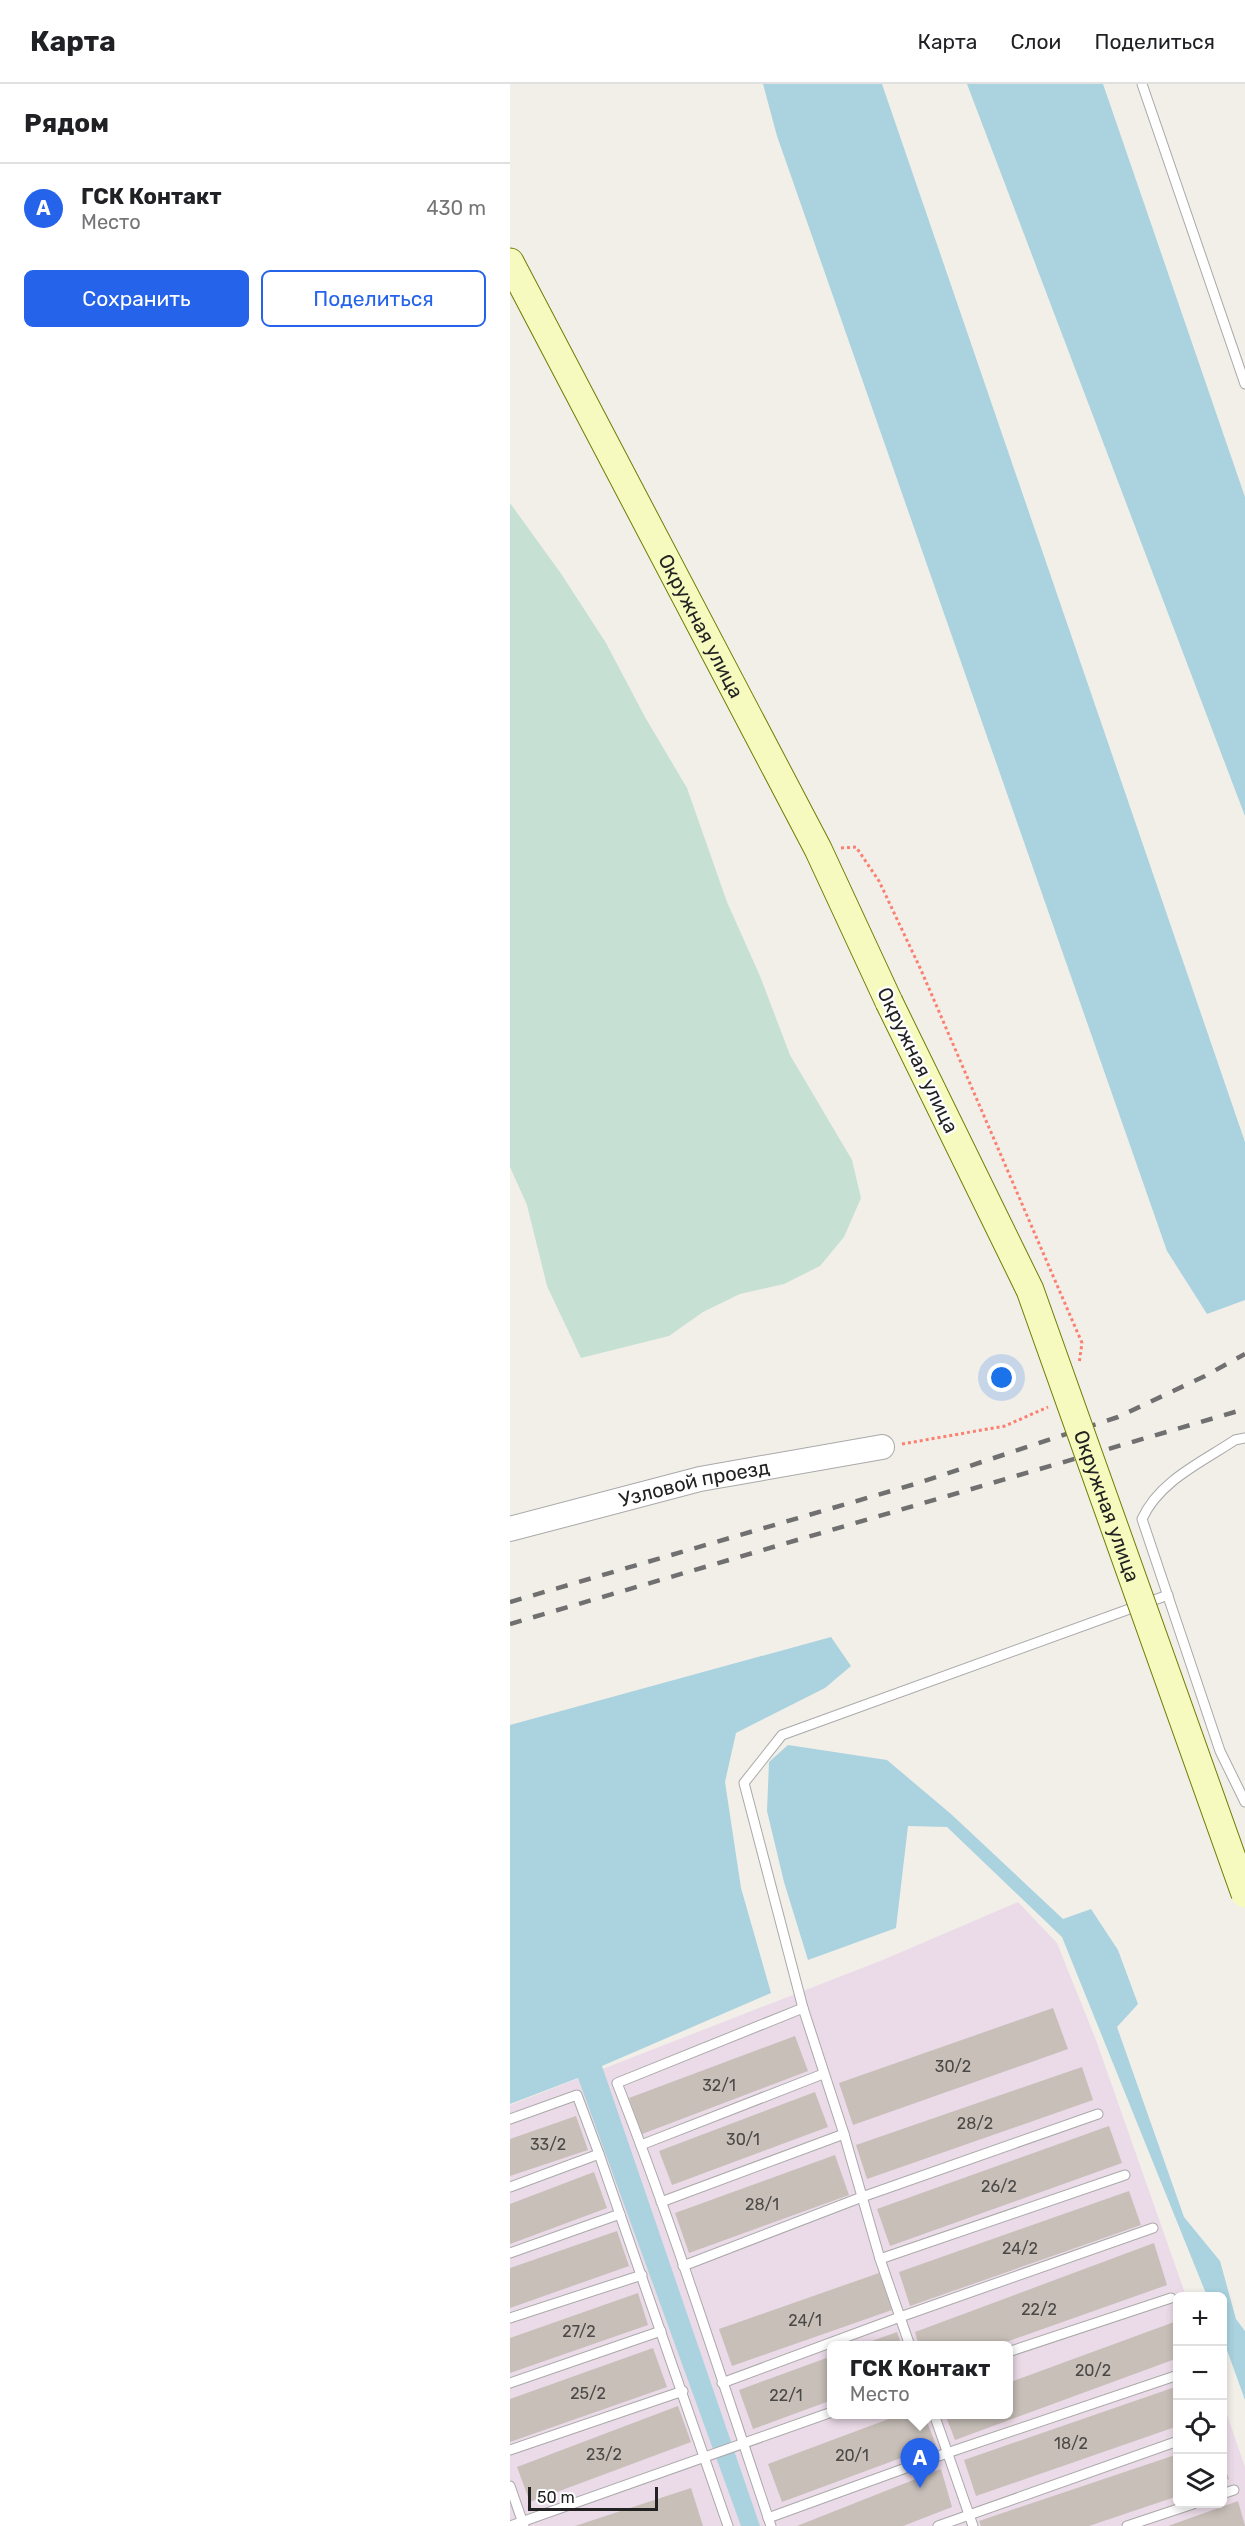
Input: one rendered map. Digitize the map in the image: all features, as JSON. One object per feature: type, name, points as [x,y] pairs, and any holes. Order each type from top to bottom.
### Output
[{"type":"main road","name":"Окружная улица","points":[[510,262],[818,849],[889,1002],[1030,1290],[1245,1894]]},
{"type":"street","name":"Узловой проезд","points":[[510,1529],[700,1479],[882,1447]]},
{"type":"lane","points":[[1142,84],[1245,384]]},
{"type":"lane","points":[[1245,1438],[1235,1440],[1170,1483],[1157,1495],[1142,1519],[1220,1750],[1245,1802]]},
{"type":"lane","points":[[908,2341],[880,2259],[844,2134],[803,2008],[744,1783],[782,1735],[1168,1594]]},
{"type":"lane","points":[[803,2008],[617,2083],[661,2202],[770,2522],[947,2453],[1173,2377]]},
{"type":"lane","points":[[641,2145],[823,2074]]},
{"type":"lane","points":[[510,2119],[578,2095],[683,2391],[727,2526]]},
{"type":"lane","points":[[683,2266],[862,2197],[1098,2114]]},
{"type":"lane","points":[[661,2202],[844,2134]]},
{"type":"lane","points":[[510,2187],[600,2154]]},
{"type":"lane","points":[[880,2259],[1125,2175]]},
{"type":"lane","points":[[510,2253],[620,2214]]},
{"type":"lane","points":[[835,2341],[1153,2228]]},
{"type":"lane","points":[[510,2318],[642,2275]]},
{"type":"lane","points":[[1013,2350],[1171,2298]]},
{"type":"lane","points":[[510,2383],[662,2331]]},
{"type":"lane","points":[[722,2383],[827,2344]]},
{"type":"lane","points":[[510,2450],[683,2391]]},
{"type":"lane","points":[[510,2526],[523,2524],[827,2413]]},
{"type":"lane","points":[[935,2419],[973,2526]]},
{"type":"lane","points":[[938,2526],[1173,2443]]},
{"type":"lane","points":[[510,2486],[523,2524]]},
{"type":"lane","points":[[1227,2492],[1234,2490]]},
{"type":"lane","points":[[1127,2526],[1181,2508]]},
{"type":"shaded area","points":[[1018,1902],[1057,1943],[1096,2040],[1185,2292],[1173,2292],[1173,2508],[1227,2508],[1227,2415],[1245,2467],[1245,2526],[510,2526],[510,2105],[885,1959]]},
{"type":"green space","points":[[510,503],[562,575],[606,643],[645,717],[687,788],[727,902],[760,976],[790,1055],[852,1160],[861,1198],[844,1237],[820,1266],[784,1284],[740,1294],[703,1312],[669,1336],[581,1358],[547,1286],[527,1205],[510,1167]]},
{"type":"water","points":[[763,84],[882,84],[1245,1142],[1245,1300],[1207,1314],[1167,1251],[777,136]]},
{"type":"water","points":[[967,84],[1103,84],[1245,497],[1245,816]]},
{"type":"water","points":[[831,1637],[851,1666],[825,1688],[736,1733],[725,1782],[741,1888],[771,1993],[602,2066],[760,2526],[741,2526],[578,2078],[510,2104],[510,1725]]},
{"type":"water","points":[[788,1745],[887,1760],[951,1814],[1063,1919],[1091,1909],[1118,1950],[1138,2004],[1117,2027],[1184,2217],[1220,2261],[1236,2319],[1245,2331],[1245,2400],[1227,2350],[1227,2292],[1205,2292],[1062,1937],[947,1827],[908,1826],[896,1928],[808,1960],[784,1882],[767,1811],[769,1762]]},
{"type":"building","points":[[1053,2008],[1068,2049],[853,2125],[839,2083]]},
{"type":"building","points":[[795,2036],[808,2071],[642,2134],[629,2098]]},
{"type":"building","points":[[1082,2067],[1093,2100],[867,2179],[856,2145]]},
{"type":"building","points":[[815,2092],[828,2127],[672,2185],[659,2151]]},
{"type":"building","points":[[576,2116],[588,2150],[510,2176],[510,2139]]},
{"type":"building","points":[[1109,2126],[1122,2163],[890,2246],[877,2209]]},
{"type":"building","points":[[835,2155],[849,2195],[689,2253],[675,2213]]},
{"type":"building","points":[[594,2172],[607,2208],[510,2244],[510,2204]]},
{"type":"building","points":[[1129,2191],[1141,2225],[910,2306],[899,2272]]},
{"type":"building","points":[[617,2231],[629,2266],[510,2308],[510,2268]]},
{"type":"building","points":[[1154,2243],[1167,2285],[1009,2341],[918,2341],[915,2332]]},
{"type":"building","points":[[879,2273],[892,2310],[732,2366],[719,2329]]},
{"type":"building","points":[[638,2293],[648,2325],[510,2373],[510,2338]]},
{"type":"building","points":[[1173,2322],[1173,2360],[1013,2419],[1013,2381]]},
{"type":"building","points":[[897,2332],[900,2341],[872,2341]]},
{"type":"building","points":[[653,2348],[667,2387],[510,2442],[510,2399]]},
{"type":"building","points":[[827,2358],[827,2402],[753,2429],[739,2390]]},
{"type":"building","points":[[1173,2388],[1173,2428],[976,2496],[964,2460]]},
{"type":"building","points":[[678,2406],[691,2442],[530,2502],[517,2467]]},
{"type":"building","points":[[889,2419],[926,2419],[936,2445],[782,2502],[768,2464]]},
{"type":"building","points":[[947,2419],[1012,2419],[955,2440]]},
{"type":"building","points":[[1173,2456],[1173,2498],[1089,2526],[981,2526],[979,2521]]},
{"type":"building","points":[[941,2469],[952,2507],[903,2526],[797,2526]]},
{"type":"building","points":[[691,2488],[703,2526],[575,2526]]},
{"type":"building","points":[[1238,2501],[1245,2526],[1168,2526],[1218,2508],[1227,2508],[1227,2505]]},
{"type":"railway","points":[[510,1602],[915,1484],[1118,1417],[1205,1376],[1245,1354]]},
{"type":"railway","points":[[510,1624],[1245,1409]]},
{"type":"place","name":"ГСК Контакт","points":[[920,2488]]}]
